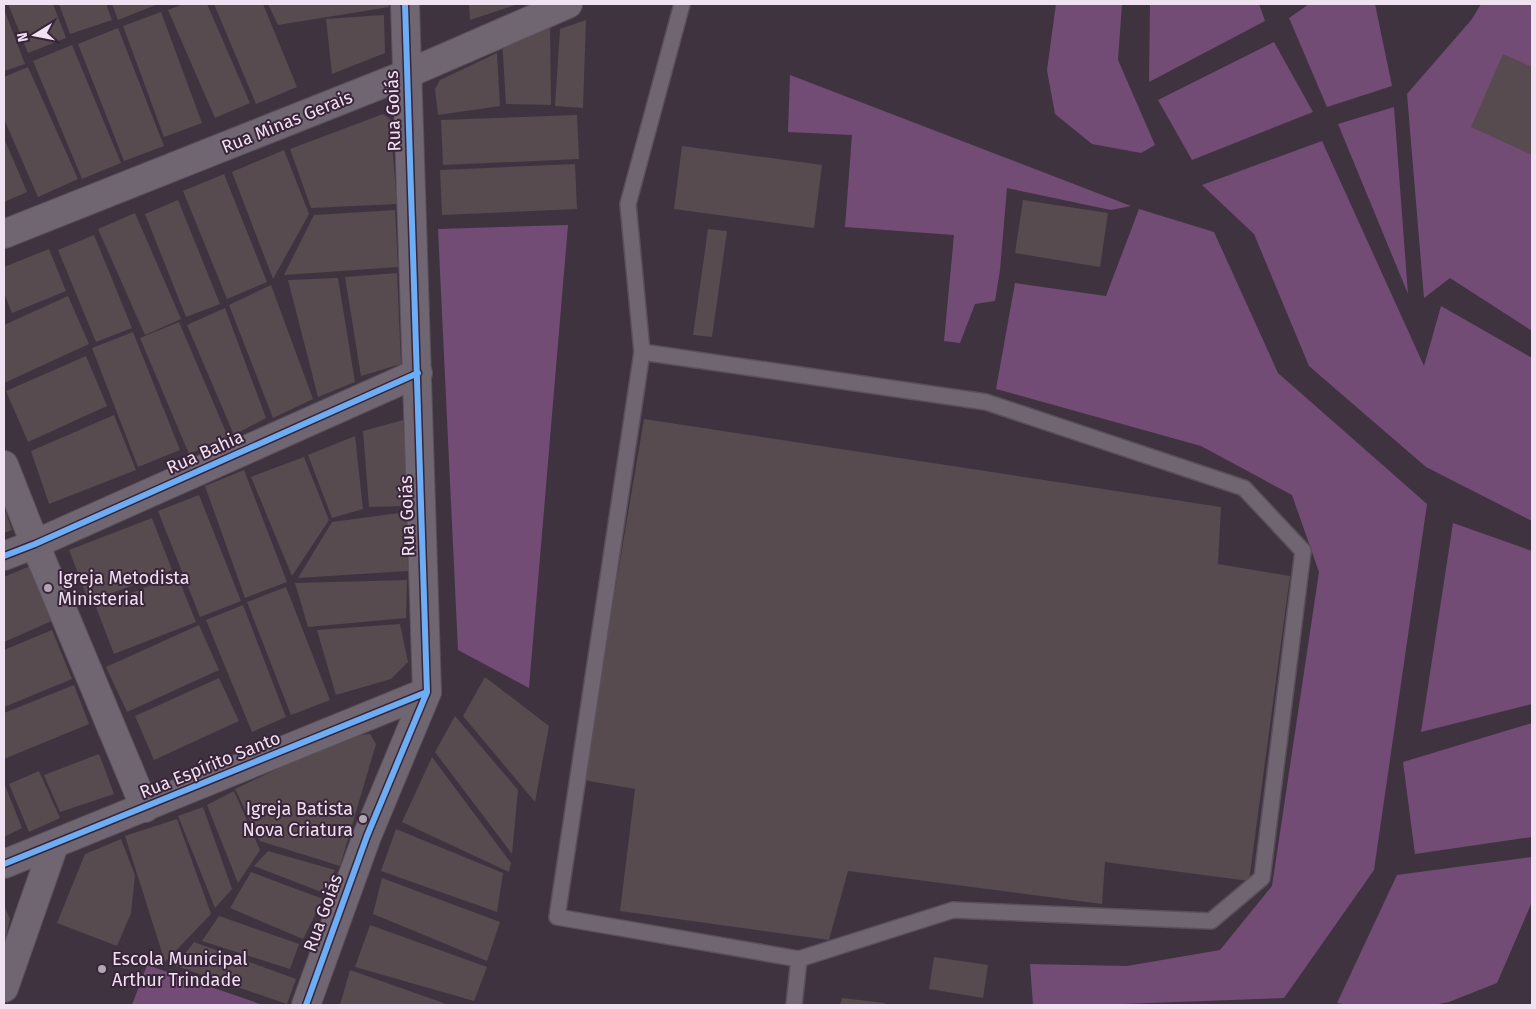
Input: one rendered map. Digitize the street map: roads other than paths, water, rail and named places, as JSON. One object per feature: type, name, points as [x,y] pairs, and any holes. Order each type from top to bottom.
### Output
[{"type":"street","name":"Rua Goiás","points":[[306,1005],[367,836],[427,692],[405,4]]},
{"type":"street","name":"Rua Minas Gerais","points":[[4,234],[407,74],[568,4]]},
{"type":"street","name":"Rua Bahia","points":[[4,556],[418,374]]},
{"type":"street","points":[[4,465],[145,808]]},
{"type":"street","name":"Rua Espírito Santo","points":[[4,864],[427,692]]},
{"type":"street","points":[[4,988],[54,845]]},
{"type":"lane","points":[[642,352],[986,402],[1244,488],[1303,551],[1262,878],[1211,921],[953,910],[799,959],[557,917],[642,352],[628,204],[682,4]]},
{"type":"lane","points":[[794,1005],[799,959]]},
{"type":"place","name":"Igreja Metodista Ministerial","points":[[48,588]]},
{"type":"place","name":"Igreja Batista Nova Criatura","points":[[363,819]]},
{"type":"place","name":"Escola Municipal Arthur Trindade","points":[[102,969]]}]
